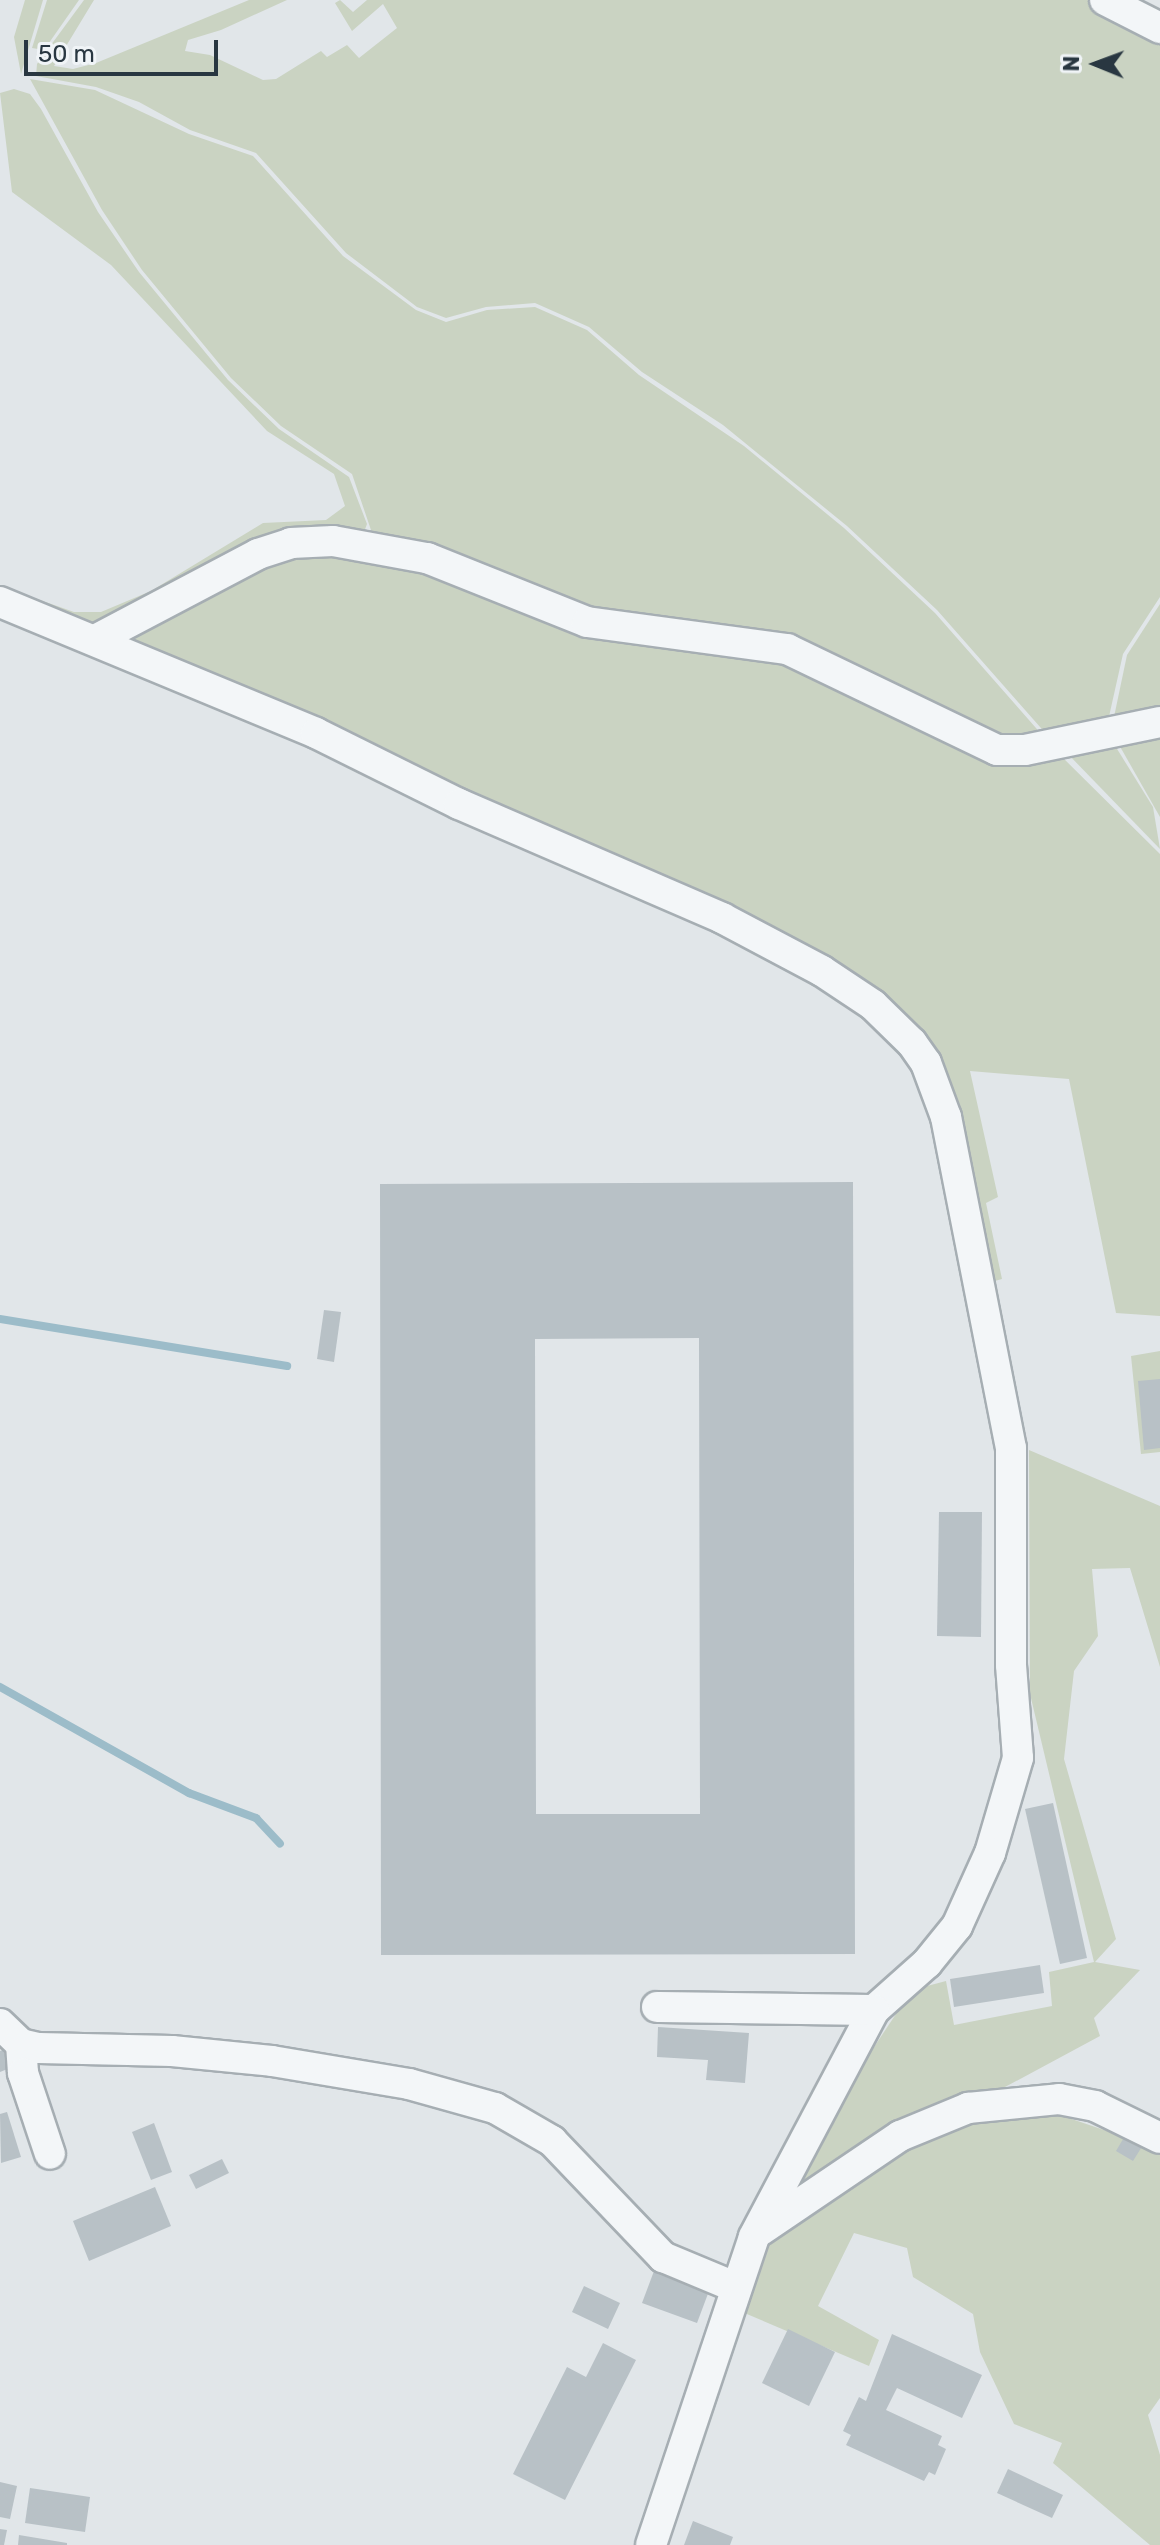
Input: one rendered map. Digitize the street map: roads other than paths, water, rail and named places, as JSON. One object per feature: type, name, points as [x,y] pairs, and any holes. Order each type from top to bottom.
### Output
[{"type":"street","points":[[1105,0],[1160,28]]},
{"type":"street","points":[[97,639],[258,554],[291,543],[344,542],[427,558],[587,622],[787,649],[997,750],[1025,750],[1160,722]]},
{"type":"street","points":[[0,602],[97,639],[316,733],[637,885],[722,918],[822,971],[873,1005],[926,1063],[955,1154],[1011,1448],[1011,1665],[1018,1758],[990,1853],[957,1926],[927,1963],[874,2010],[754,2237],[651,2545]]},
{"type":"street","points":[[657,2007],[874,2010]]},
{"type":"street","points":[[50,2154],[11,2034],[272,2061],[409,2084],[495,2108],[552,2141],[663,2257],[735,2287]]},
{"type":"street","points":[[754,2237],[900,2136],[968,2108],[1059,2099],[1095,2106],[1160,2138]]},
{"type":"waterway","points":[[0,1319],[287,1366]]},
{"type":"waterway","points":[[0,1687],[189,1793],[256,1818],[280,1844]]}]
